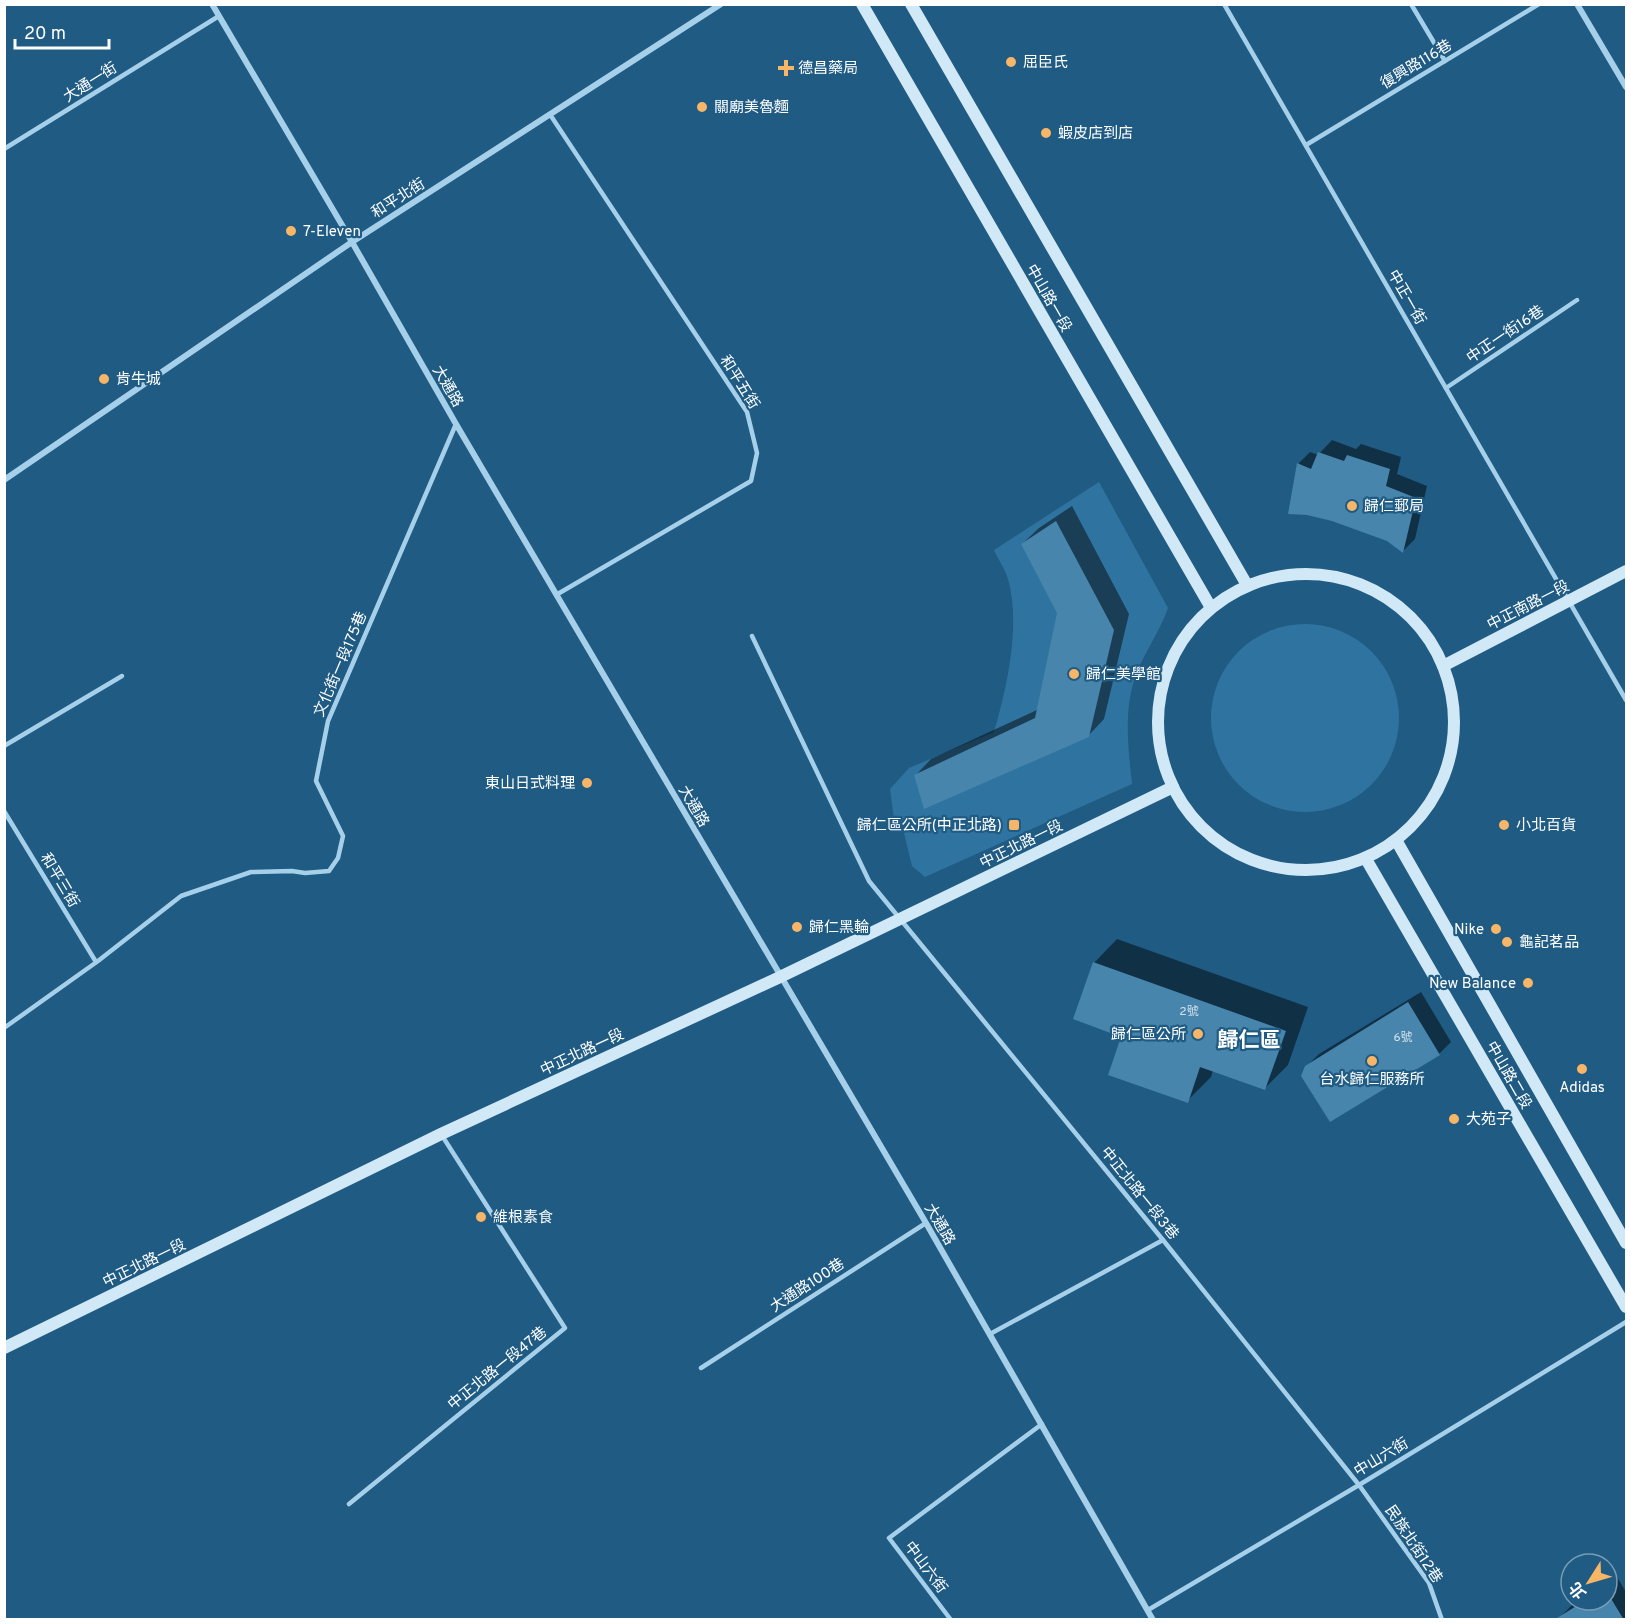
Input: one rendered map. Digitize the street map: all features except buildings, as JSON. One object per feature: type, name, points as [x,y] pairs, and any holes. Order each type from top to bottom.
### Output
[{"type":"main road","name":"中山路一段","points":[[862,4],[1210,606]]},
{"type":"main road","name":"中山路一段","points":[[911,4],[1246,585]]},
{"type":"main road","name":"中正南路一段","points":[[1443,666],[1626,571]]},
{"type":"main road","points":[[1312,574],[1346,579],[1377,592],[1405,611],[1427,637],[1443,666],[1453,697],[1454,730],[1449,762],[1438,792],[1420,819],[1383,851],[1342,867],[1318,870],[1293,870],[1268,865],[1252,860],[1222,844],[1186,809],[1173,787],[1166,768],[1158,729],[1161,689],[1175,652],[1185,635],[1210,606],[1246,585],[1279,575],[1312,574]]},
{"type":"main road","name":"中正北路一段","points":[[4,1348],[441,1134],[780,977],[1173,787]]},
{"type":"main road","name":"中山路二段","points":[[1396,840],[1626,1243]]},
{"type":"main road","name":"中山路二段","points":[[1366,859],[1626,1306]]},
{"type":"street","name":"大通路","points":[[212,4],[556,595],[926,1223],[1153,1620]]},
{"type":"street","name":"和平北街","points":[[4,480],[352,242],[551,116],[721,4]]},
{"type":"street","points":[[1577,4],[1626,87]]},
{"type":"lane","name":"中正一街","points":[[1224,4],[1626,700]]},
{"type":"lane","points":[[1411,4],[1445,61]]},
{"type":"lane","name":"復興路116巷","points":[[1306,145],[1539,4]]},
{"type":"lane","name":"大通一街","points":[[4,149],[219,16]]},
{"type":"lane","name":"和平五街","points":[[551,116],[747,412],[758,453],[751,481],[556,595]]},
{"type":"lane","name":"中正一街16巷","points":[[1446,388],[1577,300]]},
{"type":"lane","name":"文化街一段175巷","points":[[4,1028],[96,962],[181,896],[251,872],[329,871],[338,858],[343,836],[316,781],[328,721],[456,424]]},
{"type":"lane","name":"中正北路一段3巷","points":[[752,636],[869,881],[1163,1240],[1359,1485]]},
{"type":"lane","points":[[4,746],[122,676]]},
{"type":"lane","name":"和平三街","points":[[4,811],[96,962]]},
{"type":"lane","name":"中正北路一段47巷","points":[[349,1504],[565,1328],[441,1134]]},
{"type":"lane","name":"大通路100巷","points":[[701,1368],[926,1223]]},
{"type":"lane","points":[[990,1334],[1163,1240]]},
{"type":"lane","name":"中山六街","points":[[1148,1610],[1359,1485],[1626,1322]]},
{"type":"lane","name":"中山六街","points":[[951,1620],[889,1538],[1042,1424]]},
{"type":"lane","name":"民族北街12巷","points":[[1359,1485],[1429,1583],[1442,1620]]},
{"type":"shaded area","points":[[1099,482],[1168,608],[1137,672],[1130,699],[1128,727],[1132,784],[925,877],[912,866],[904,833],[894,820],[890,789],[909,768],[994,732],[1008,676],[1013,616],[1008,579],[994,550]]},
{"type":"shaded area","points":[[1305,624],[1341,631],[1357,640],[1371,652],[1383,666],[1392,682],[1399,718],[1392,754],[1383,770],[1371,784],[1357,796],[1341,805],[1305,812],[1269,805],[1253,796],[1239,784],[1227,770],[1218,754],[1211,718],[1218,682],[1227,666],[1239,652],[1253,640],[1269,631]]},
{"type":"place","name":"屈臣氏","points":[[1011,62]]},
{"type":"place","name":"德昌藥局","points":[[786,68]]},
{"type":"place","name":"關廟美魯麵","points":[[702,107]]},
{"type":"place","name":"蝦皮店到店","points":[[1046,133]]},
{"type":"place","name":"7-Eleven","points":[[291,231]]},
{"type":"place","name":"肯牛城","points":[[104,379]]},
{"type":"place","name":"歸仁郵局","points":[[1352,506]]},
{"type":"place","name":"歸仁美學館","points":[[1074,674]]},
{"type":"place","name":"東山日式料理","points":[[587,783]]},
{"type":"place","name":"歸仁區公所(中正北路)","points":[[1014,825]]},
{"type":"place","name":"小北百貨","points":[[1504,825]]},
{"type":"place","name":"歸仁黑輪","points":[[797,927]]},
{"type":"place","name":"Nike","points":[[1496,929]]},
{"type":"place","name":"龜記茗品","points":[[1507,942]]},
{"type":"place","name":"New Balance","points":[[1528,983]]},
{"type":"place","name":"歸仁區公所","points":[[1198,1034]]},
{"type":"place","name":"台水歸仁服務所","points":[[1372,1061]]},
{"type":"place","name":"Adidas","points":[[1582,1069]]},
{"type":"place","name":"大苑子","points":[[1454,1119]]},
{"type":"place","name":"維根素食","points":[[481,1217]]},
{"type":"district","name":"歸仁區","points":[[1249,1040]]}]
